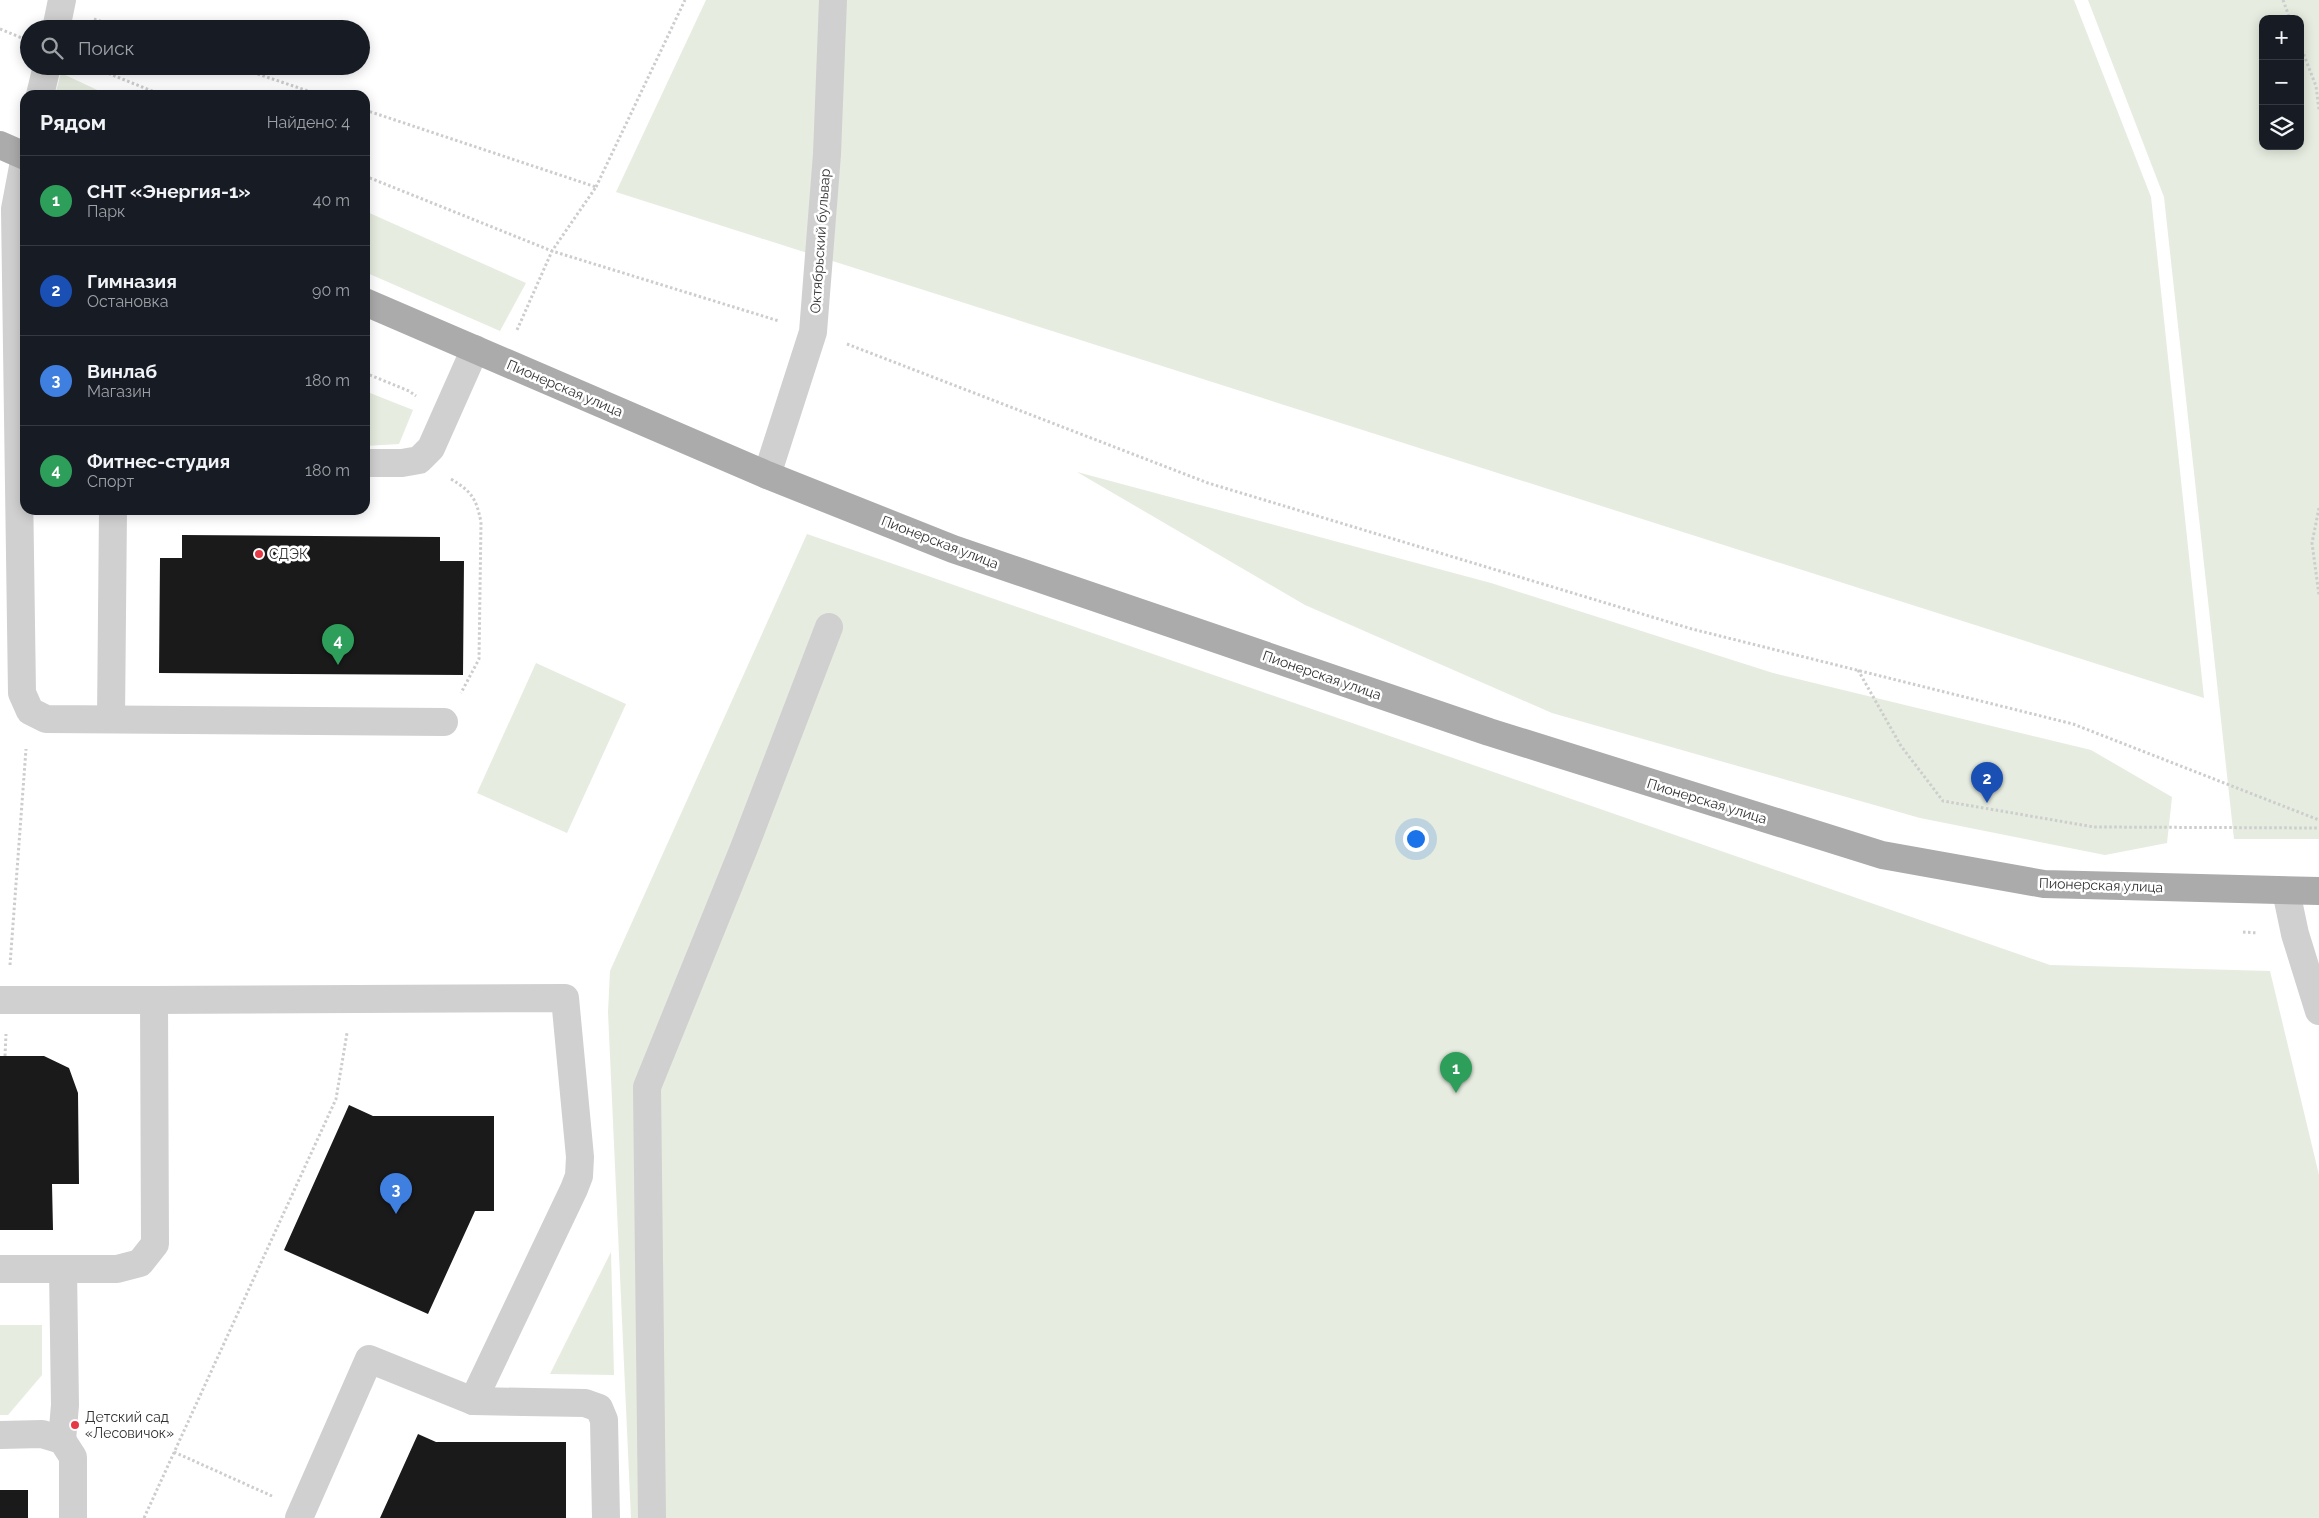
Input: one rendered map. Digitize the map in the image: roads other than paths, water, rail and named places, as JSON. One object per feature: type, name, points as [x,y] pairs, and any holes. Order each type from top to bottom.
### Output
[{"type":"main road","points":[[0,145],[20,154]]},
{"type":"main road","name":"Пионерская улица","points":[[370,304],[767,474],[953,549],[1471,726],[1882,855],[2044,884],[2319,892]]},
{"type":"street","points":[[58,20],[62,0]]},
{"type":"street","name":"Октябрьский бульвар","points":[[767,474],[813,332],[827,154],[833,0]]},
{"type":"street","points":[[41,90],[45,75]]},
{"type":"street","points":[[20,182],[15,209],[16,470],[22,693],[30,711],[46,718],[444,722]]},
{"type":"street","points":[[370,463],[402,463],[420,460],[431,448],[475,349]]},
{"type":"street","points":[[111,719],[113,515]]},
{"type":"street","points":[[652,1518],[647,1087],[744,848],[829,627]]},
{"type":"street","points":[[2286,891],[2295,934],[2319,1011]]},
{"type":"street","points":[[5,1009],[154,1000],[565,998],[580,1157],[579,1176],[472,1401]]},
{"type":"street","points":[[0,1269],[117,1269],[140,1262],[155,1244],[154,1000]]},
{"type":"street","points":[[62,1440],[65,1405],[63,1269]]},
{"type":"street","points":[[301,1514],[369,1359],[472,1401],[585,1403],[599,1408],[604,1420],[606,1518]]},
{"type":"street","points":[[0,1435],[42,1434],[62,1440],[74,1457],[73,1518]]},
{"type":"place","name":"СДЭК","points":[[259,554]]},
{"type":"place","name":"Фитнес-студия","points":[[338,665]]},
{"type":"place","name":"Гимназия","points":[[1987,803]]},
{"type":"place","name":"СНТ «Энергия-1»","points":[[1456,1093]]},
{"type":"place","name":"Винлаб","points":[[396,1214]]},
{"type":"place","name":"Детский сад «Лесовичок»","points":[[75,1425]]}]
